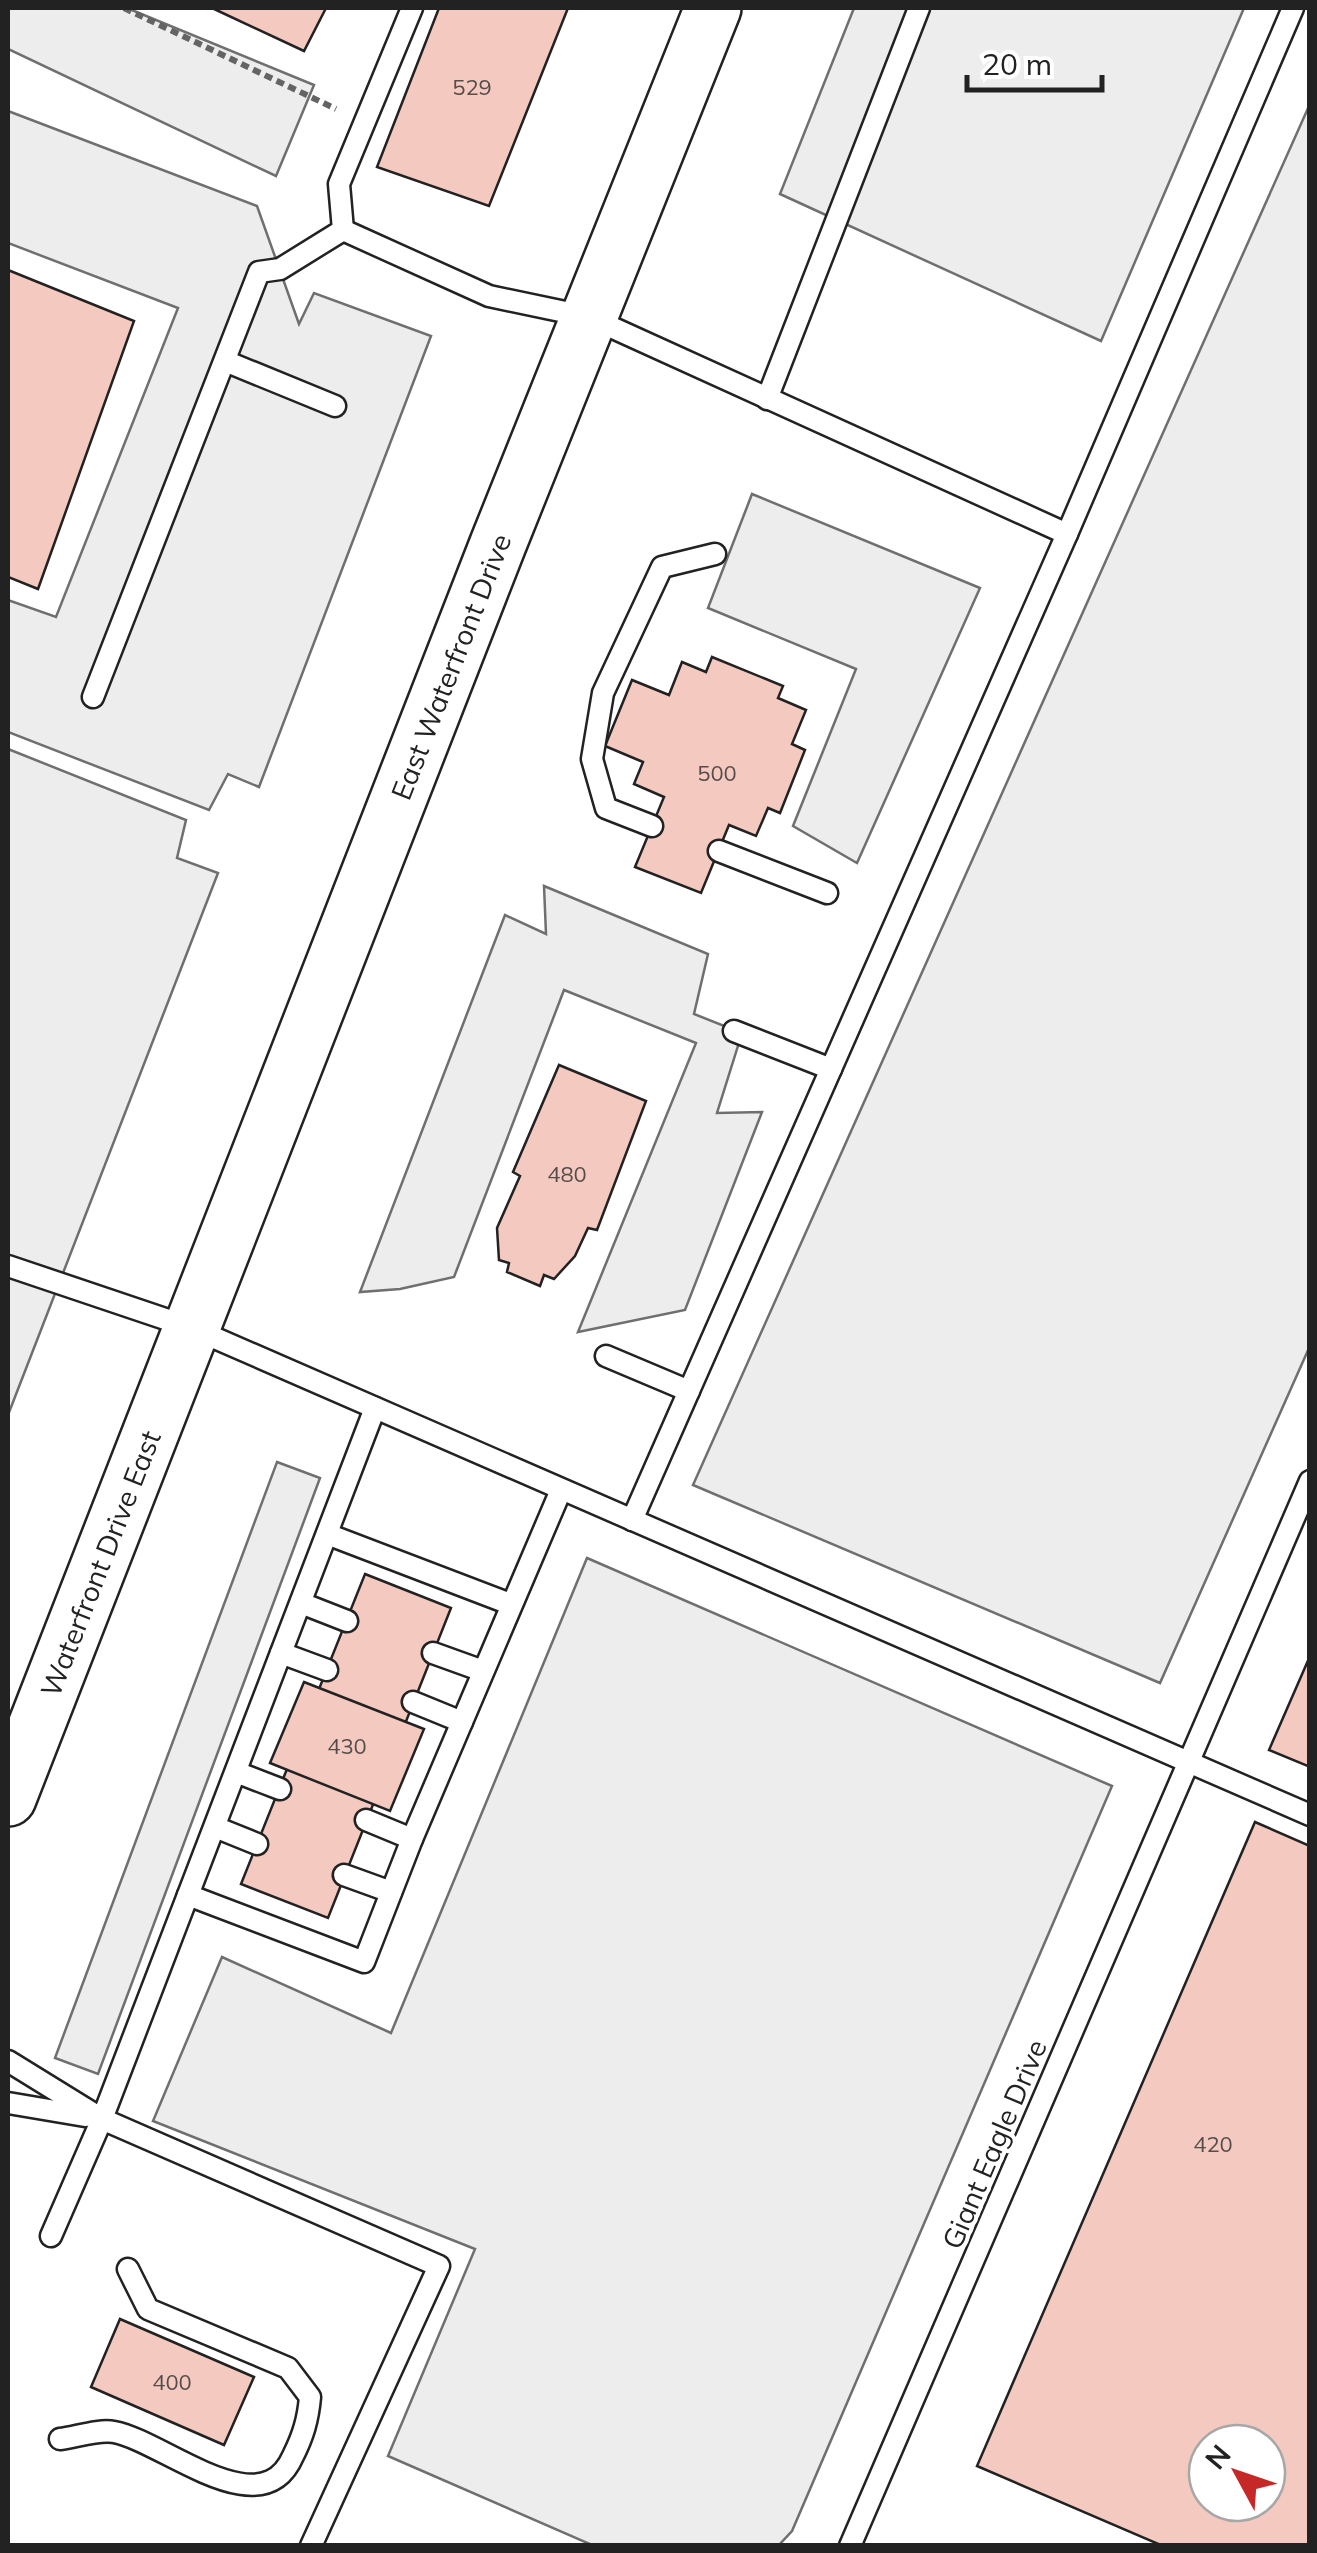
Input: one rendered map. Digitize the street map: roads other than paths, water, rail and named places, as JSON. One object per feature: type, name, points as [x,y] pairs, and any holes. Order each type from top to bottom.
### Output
[{"type":"street","name":"East Waterfront Drive","points":[[192,1328],[713,8]]},
{"type":"street","name":"Waterfront Drive East","points":[[8,1798],[192,1328]]},
{"type":"lane","points":[[343,230],[339,184],[412,8]]},
{"type":"lane","points":[[767,399],[919,8]]},
{"type":"lane","points":[[632,1520],[1066,534],[1292,8]]},
{"type":"lane","points":[[343,230],[490,296],[588,318],[1066,534]]},
{"type":"lane","points":[[93,697],[259,272],[280,270],[343,230]]},
{"type":"lane","points":[[225,361],[335,406]]},
{"type":"lane","points":[[652,826],[606,808],[592,759],[604,693],[662,567],[715,554]]},
{"type":"lane","points":[[719,851],[827,893]]},
{"type":"lane","points":[[734,1031],[831,1070]]},
{"type":"lane","points":[[8,1266],[192,1328],[1310,1814]]},
{"type":"lane","points":[[606,1356],[689,1391]]},
{"type":"lane","points":[[51,2236],[102,2120],[375,1408]]},
{"type":"lane","name":"Giant Eagle Drive","points":[[850,2546],[1310,1481]]},
{"type":"lane","points":[[188,1895],[364,1962],[510,1604],[561,1490]]},
{"type":"lane","points":[[326,1534],[510,1604]]},
{"type":"lane","points":[[300,1603],[347,1621]]},
{"type":"lane","points":[[281,1653],[327,1670]]},
{"type":"lane","points":[[433,1653],[484,1671]]},
{"type":"lane","points":[[413,1702],[462,1722]]},
{"type":"lane","points":[[236,1772],[280,1789]]},
{"type":"lane","points":[[366,1820],[412,1839]]},
{"type":"lane","points":[[215,1828],[257,1844]]},
{"type":"lane","points":[[344,1875],[390,1892]]},
{"type":"lane","points":[[8,2061],[102,2120],[438,2266],[311,2546]]},
{"type":"lane","points":[[8,2102],[102,2120]]},
{"type":"lane","points":[[60,2438],[113,2432],[240,2487],[276,2480],[288,2467],[308,2424],[310,2397],[288,2368],[148,2309],[128,2269]]}]
